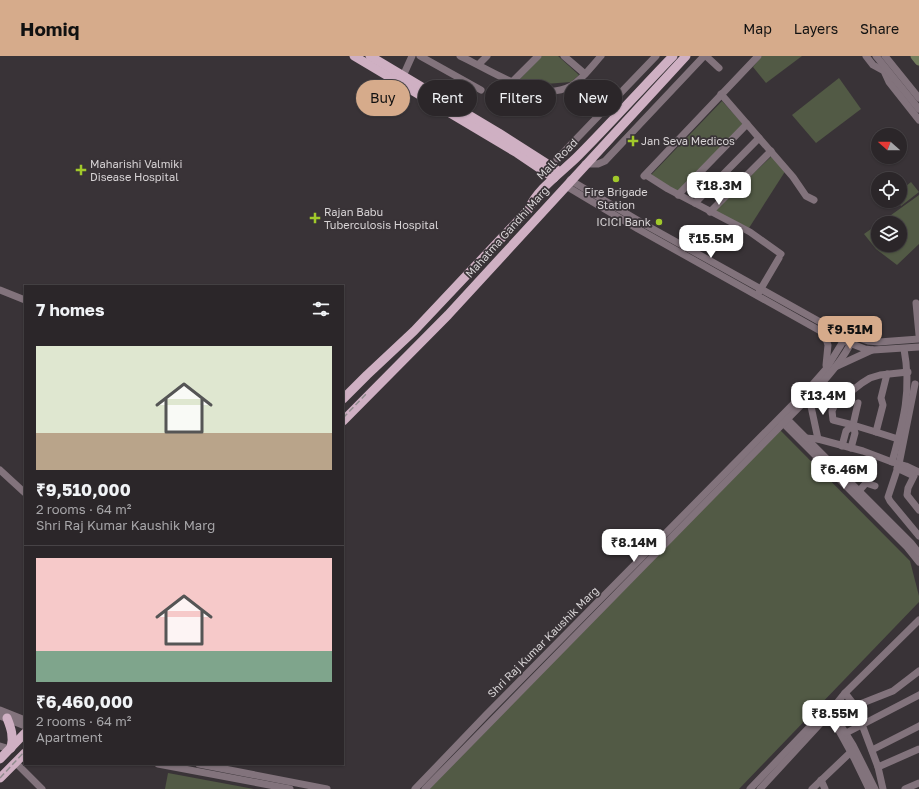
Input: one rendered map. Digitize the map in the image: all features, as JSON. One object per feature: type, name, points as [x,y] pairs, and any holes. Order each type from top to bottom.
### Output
[{"type":"main road","points":[[354,56],[517,153],[557,175]]},
{"type":"main road","points":[[370,56],[499,133],[557,175]]},
{"type":"main road","name":"Mall Road","points":[[344,398],[414,331],[529,209],[532,201],[578,156],[673,56]]},
{"type":"main road","name":"Mahatma Gandhi Marg","points":[[344,420],[448,315],[507,252],[585,164],[686,56]]},
{"type":"main road","points":[[400,344],[410,353]]},
{"type":"main road","points":[[3,717],[11,729],[12,742],[10,748]]},
{"type":"main road","points":[[0,759],[24,734]]},
{"type":"main road","points":[[0,778],[24,754]]},
{"type":"street","points":[[403,76],[412,56]]},
{"type":"street","points":[[420,56],[481,90]]},
{"type":"street","points":[[460,56],[479,64],[508,80]]},
{"type":"street","points":[[479,64],[487,56]]},
{"type":"street","points":[[514,80],[538,56]]},
{"type":"street","points":[[564,56],[585,74]]},
{"type":"street","points":[[556,91],[562,90],[572,85],[585,74],[601,56]]},
{"type":"street","points":[[557,159],[656,56]]},
{"type":"street","points":[[585,164],[598,164],[605,161],[705,56],[719,68]]},
{"type":"street","points":[[758,56],[645,175],[678,195],[750,232],[780,256],[759,292]]},
{"type":"street","points":[[866,56],[873,65],[885,69]]},
{"type":"street","points":[[876,56],[885,69],[889,82],[918,114]]},
{"type":"street","points":[[885,56],[919,98]]},
{"type":"street","points":[[721,94],[793,177],[806,196],[814,200]]},
{"type":"street","points":[[678,195],[747,124]]},
{"type":"street","points":[[695,203],[759,138]]},
{"type":"street","points":[[573,143],[578,156]]},
{"type":"street","points":[[710,212],[771,152]]},
{"type":"street","points":[[568,183],[581,188],[644,224],[759,292],[824,333],[849,339],[879,342],[919,339]]},
{"type":"street","points":[[0,290],[24,300]]},
{"type":"street","points":[[759,292],[873,350]]},
{"type":"street","points":[[916,303],[919,335]]},
{"type":"street","points":[[824,333],[828,345],[826,370]]},
{"type":"street","name":"Shri Raj Kumar Kaushik Marg","points":[[415,789],[652,547],[783,419],[809,397],[835,367],[849,339]]},
{"type":"street","name":"Shri Raj Kumar Kaushik Marg","points":[[425,789],[658,553],[783,419],[826,370],[849,339]]},
{"type":"street","points":[[835,367],[873,350],[919,347]]},
{"type":"street","points":[[904,349],[908,372],[914,384],[915,400],[896,465],[889,499],[919,536]]},
{"type":"street","points":[[898,439],[832,420],[832,411],[835,404],[870,378],[887,374],[908,372]]},
{"type":"street","points":[[876,432],[883,405],[881,398],[887,374]]},
{"type":"street","points":[[896,465],[898,439],[914,384]]},
{"type":"street","points":[[809,397],[818,439]]},
{"type":"street","points":[[851,448],[855,433],[853,425],[858,403]]},
{"type":"street","points":[[783,419],[907,547],[919,562]]},
{"type":"street","points":[[842,446],[846,431],[853,425]]},
{"type":"street","points":[[802,438],[818,439],[863,451],[918,473],[908,488],[907,495],[919,510]]},
{"type":"street","points":[[802,438],[918,549]]},
{"type":"street","points":[[859,491],[866,484],[870,469]]},
{"type":"street","points":[[0,470],[24,492]]},
{"type":"street","points":[[866,484],[875,486]]},
{"type":"street","points":[[652,547],[658,553]]},
{"type":"street","points":[[760,789],[845,693],[919,620]]},
{"type":"street","points":[[855,706],[893,691],[919,671]]},
{"type":"street","points":[[528,672],[535,678]]},
{"type":"street","points":[[845,693],[855,706],[863,725],[878,767],[883,789]]},
{"type":"street","points":[[846,733],[919,695]]},
{"type":"street","points":[[831,709],[846,733],[869,789]]},
{"type":"street","points":[[831,709],[874,789]]},
{"type":"street","points":[[750,789],[831,709]]},
{"type":"street","points":[[0,710],[24,721]]},
{"type":"street","points":[[3,717],[24,721]]},
{"type":"street","points":[[872,750],[919,726]]},
{"type":"street","points":[[0,746],[10,748]]},
{"type":"street","points":[[878,767],[919,749]]},
{"type":"street","points":[[812,789],[853,750]]},
{"type":"street","points":[[16,763],[42,789]]},
{"type":"street","points":[[165,765],[327,789]]},
{"type":"street","points":[[203,765],[290,789]]},
{"type":"street","points":[[821,780],[826,789]]},
{"type":"street","points":[[905,789],[919,783]]},
{"type":"green space","points":[[542,56],[558,56],[579,75],[573,80],[564,80],[564,83],[556,83],[556,80],[519,80]]},
{"type":"green space","points":[[762,56],[802,56],[766,83],[753,67]]},
{"type":"green space","points":[[839,78],[861,109],[816,143],[792,115]]},
{"type":"green space","points":[[722,101],[743,124],[678,192],[650,176]]},
{"type":"green space","points":[[772,156],[786,170],[749,228],[713,211]]},
{"type":"green space","points":[[911,182],[919,192],[907,201],[907,185]]},
{"type":"green space","points":[[919,195],[919,244],[897,265],[880,252],[907,252],[907,216],[890,216],[901,208],[907,208],[907,204]]},
{"type":"green space","points":[[871,229],[871,243],[864,234]]},
{"type":"green space","points":[[780,430],[910,561],[919,596],[919,602],[739,789],[426,789]]},
{"type":"green space","points":[[168,773],[254,789],[165,789]]},
{"type":"waterway","points":[[915,56],[919,61]]},
{"type":"railway","points":[[344,417],[368,392]]},
{"type":"railway","points":[[0,778],[24,752]]},
{"type":"place","name":"Jan Seva Medicos","points":[[633,141]]},
{"type":"place","name":"Maharishi Valmiki Disease Hospital","points":[[81,170]]},
{"type":"place","name":"Fire Brigade Station","points":[[616,179]]},
{"type":"place","name":"Rajan Babu Tuberculosis Hospital","points":[[315,218]]},
{"type":"place","name":"ICICI Bank","points":[[659,222]]}]
